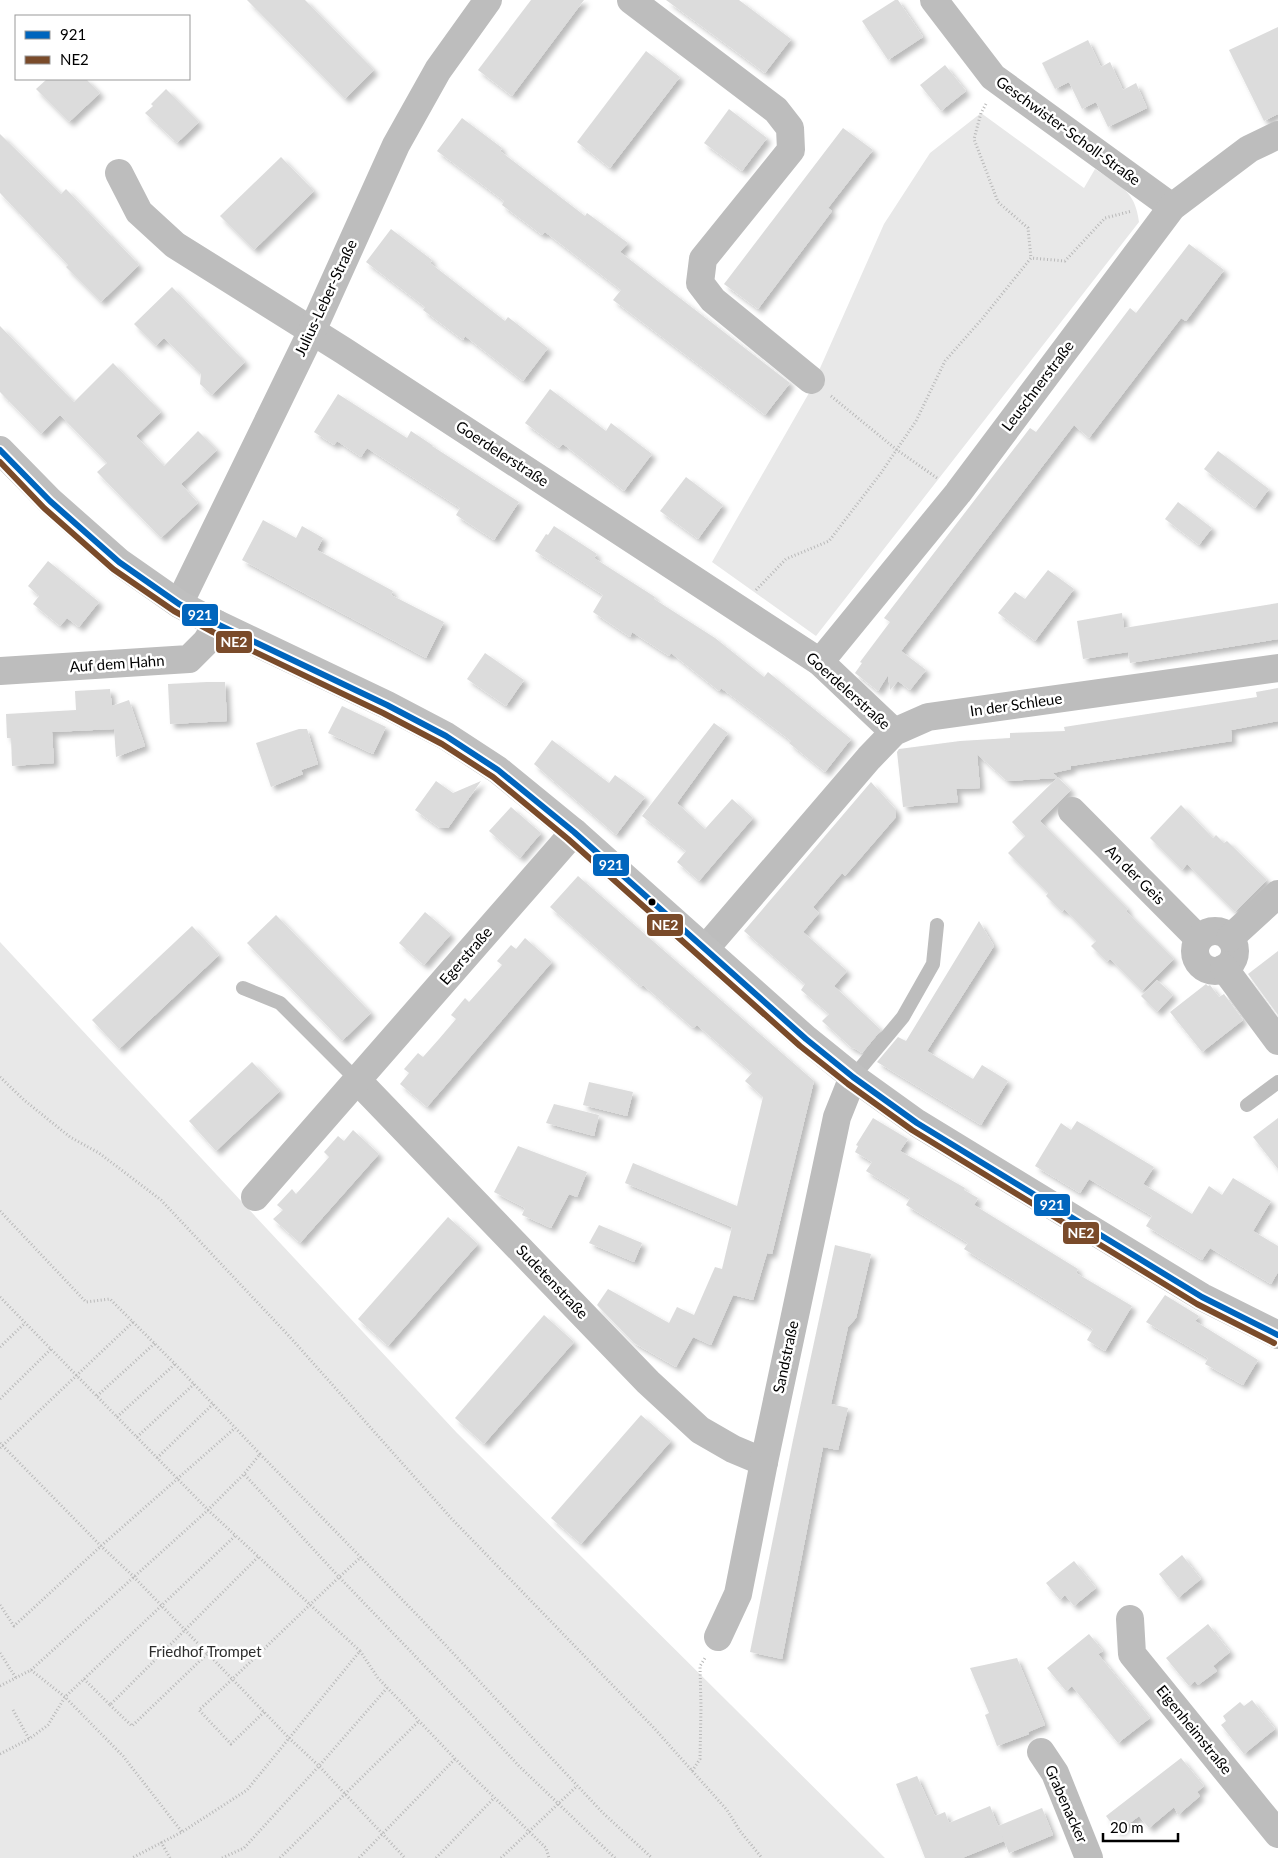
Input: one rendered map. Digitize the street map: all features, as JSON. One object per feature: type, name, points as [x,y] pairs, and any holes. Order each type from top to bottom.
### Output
[{"type":"street","name":"Julius-Leber-Straße","points":[[179,604],[312,331],[396,145],[438,70],[488,0]]},
{"type":"street","points":[[631,0],[776,110],[790,128],[791,150],[703,259],[700,283],[713,300],[811,380]]},
{"type":"street","name":"Geschwister-Scholl-Straße","points":[[934,0],[993,78],[1172,208]]},
{"type":"street","name":"Leuschnerstraße","points":[[820,662],[958,492],[1172,208],[1249,149],[1278,135]]},
{"type":"street","name":"Goerdelerstraße","points":[[119,173],[139,212],[175,245],[312,331],[820,662],[894,732]]},
{"type":"street","points":[[0,450],[50,501],[118,562],[179,604],[387,705],[446,736],[498,770],[574,832],[806,1040],[917,1123],[1202,1297],[1278,1335]]},
{"type":"street","name":"Auf dem Hahn","points":[[0,671],[189,659],[206,642],[217,624]]},
{"type":"street","name":"In der Schleue","points":[[705,949],[869,758],[894,732],[928,717],[1278,668]]},
{"type":"street","name":"An der Geis","points":[[1072,811],[1199,939]]},
{"type":"street","name":"Egerstraße","points":[[255,1197],[574,832]]},
{"type":"street","points":[[1230,938],[1278,894]]},
{"type":"street","points":[[1208,932],[1224,933],[1234,944],[1235,952],[1233,959],[1224,968],[1214,971],[1206,969],[1196,958],[1195,950],[1199,939],[1208,932]]},
{"type":"street","points":[[1224,968],[1278,1042]]},
{"type":"street","name":"Sandstraße","points":[[718,1637],[738,1594],[837,1117],[854,1077]]},
{"type":"street","name":"Sudetenstraße","points":[[358,1081],[648,1382],[700,1430],[733,1449],[764,1462]]},
{"type":"street","name":"Eigenheimstraße","points":[[1130,1619],[1132,1654],[1278,1834]]},
{"type":"street","name":"Grabenacker","points":[[1041,1752],[1055,1773],[1089,1858]]},
{"type":"lane","points":[[854,1077],[903,1018],[933,964],[937,926]]},
{"type":"lane","points":[[242,988],[280,1003],[358,1081]]},
{"type":"lane","points":[[1247,1105],[1278,1082]]},
{"type":"path","points":[[738,608],[786,559],[829,541],[882,473],[916,421],[945,361],[1031,258],[1028,228],[998,202],[974,139],[981,113],[1000,82]]},
{"type":"path","points":[[1031,258],[1065,261],[1105,218],[1137,209],[1172,208]]},
{"type":"path","points":[[811,380],[897,450],[958,492]]},
{"type":"path","points":[[0,1076],[24,1100],[70,1137],[99,1153],[161,1200],[289,1336],[450,1518],[613,1686],[692,1771],[726,1810],[762,1858]]},
{"type":"path","points":[[0,1211],[86,1302],[110,1299],[155,1343],[361,1557],[577,1786],[652,1858]]},
{"type":"path","points":[[0,1297],[208,1510],[360,1651],[387,1688],[455,1759],[546,1848],[549,1858]]},
{"type":"path","points":[[133,1322],[1,1445],[101,1546],[134,1576],[207,1654],[319,1766],[406,1858]]},
{"type":"path","points":[[0,1348],[25,1323]]},
{"type":"path","points":[[97,1396],[155,1343]]},
{"type":"path","points":[[0,1398],[51,1349]]},
{"type":"path","points":[[117,1417],[175,1364]]},
{"type":"path","points":[[137,1437],[194,1384]]},
{"type":"path","points":[[157,1458],[213,1404]]},
{"type":"path","points":[[0,1605],[14,1626],[101,1546],[235,1428]]},
{"type":"path","points":[[0,1686],[30,1670],[208,1510],[244,1474],[260,1454]]},
{"type":"path","points":[[244,1474],[519,1766],[615,1858]]},
{"type":"path","points":[[0,1753],[29,1739],[48,1725],[65,1697],[236,1535]]},
{"type":"path","points":[[110,1705],[258,1556]]},
{"type":"path","points":[[264,1712],[232,1744],[199,1710],[233,1680],[309,1604],[361,1557]]},
{"type":"path","points":[[692,1771],[700,1759],[700,1666],[718,1637]]},
{"type":"path","points":[[132,1858],[182,1832],[247,1790],[360,1651]]},
{"type":"path","points":[[0,1653],[16,1678]]},
{"type":"path","points":[[84,1679],[132,1726],[207,1654]]},
{"type":"path","points":[[30,1670],[65,1697],[123,1756],[182,1832]]},
{"type":"path","points":[[222,1858],[244,1848],[387,1688]]},
{"type":"path","points":[[13,1710],[29,1739]]},
{"type":"path","points":[[280,1858],[419,1721]]},
{"type":"path","points":[[359,1858],[455,1759]]},
{"type":"path","points":[[501,1858],[577,1786]]},
{"type":"path","points":[[436,1858],[494,1798]]},
{"type":"path","points":[[162,1842],[170,1858]]},
{"type":"green space","points":[[981,113],[1084,188],[1095,169],[1112,180],[1130,196],[1137,211],[1139,222],[816,636],[712,562],[809,393],[884,224],[930,153]]},
{"type":"green space","name":"Friedhof Trompet","points":[[0,942],[457,1433],[885,1858],[0,1858]]},
{"type":"building","points":[[247,0],[305,0],[374,70],[345,99]]},
{"type":"building","points":[[531,0],[584,0],[512,96],[478,70]]},
{"type":"building","points":[[666,0],[739,0],[791,39],[765,73]]},
{"type":"building","points":[[895,0],[898,0],[923,37],[888,60],[862,21]]},
{"type":"building","points":[[1278,27],[1278,114],[1264,121],[1229,50]]},
{"type":"building","points":[[1088,40],[1101,67],[1110,62],[1123,90],[1136,83],[1147,108],[1108,127],[1096,102],[1082,109],[1069,82],[1055,89],[1042,63]]},
{"type":"building","points":[[646,51],[680,77],[610,168],[577,142]]},
{"type":"building","points":[[945,65],[966,91],[941,111],[920,85]]},
{"type":"building","points":[[46,80],[87,80],[100,93],[69,122],[36,89]]},
{"type":"building","points":[[166,89],[199,122],[177,143],[145,113]]},
{"type":"building","points":[[729,109],[767,138],[742,171],[704,143]]},
{"type":"building","points":[[462,118],[502,148],[500,151],[585,216],[587,213],[628,243],[620,252],[790,383],[765,415],[613,300],[621,290],[545,232],[542,235],[502,205],[504,201],[437,151]]},
{"type":"building","points":[[843,128],[873,150],[828,208],[832,211],[758,309],[724,284]]},
{"type":"building","points":[[0,134],[61,194],[66,189],[139,265],[101,302],[66,267],[68,265],[0,193]]},
{"type":"building","points":[[281,157],[314,191],[254,250],[220,216]]},
{"type":"building","points":[[391,229],[432,260],[430,263],[505,321],[508,317],[548,348],[523,381],[465,336],[463,340],[423,310],[425,307],[366,262]]},
{"type":"building","points":[[1189,244],[1224,270],[1186,321],[1181,318],[1089,438],[1074,425],[901,651],[926,670],[910,690],[898,681],[890,690],[888,675],[878,691],[855,673],[862,663],[860,662],[890,622],[884,618],[1030,428],[1036,432],[1130,308],[1136,313]]},
{"type":"building","points":[[172,287],[245,362],[212,395],[200,384],[201,374],[164,338],[156,346],[134,324]]},
{"type":"building","points":[[0,326],[74,402],[113,363],[161,412],[136,436],[164,466],[198,431],[217,450],[181,484],[198,503],[161,538],[97,472],[107,463],[60,415],[41,434],[0,392]]},
{"type":"building","points":[[550,389],[606,431],[611,423],[652,454],[624,491],[563,444],[559,448],[525,423]]},
{"type":"building","points":[[338,394],[407,438],[411,431],[519,502],[494,540],[456,515],[460,508],[367,448],[361,457],[337,441],[334,445],[314,432]]},
{"type":"building","points":[[1218,451],[1269,489],[1255,508],[1204,469]]},
{"type":"building","points":[[686,477],[723,505],[698,539],[660,511]]},
{"type":"building","points":[[1178,502],[1212,528],[1199,545],[1165,519]]},
{"type":"building","points":[[263,520],[296,538],[302,526],[323,538],[317,550],[393,591],[391,595],[444,622],[426,658],[242,560]]},
{"type":"building","points":[[554,526],[597,554],[594,558],[715,638],[764,677],[768,672],[851,739],[825,772],[789,743],[791,741],[721,688],[719,691],[671,653],[669,656],[632,632],[630,637],[593,612],[603,595],[535,551],[546,534],[548,535]]},
{"type":"building","points":[[48,561],[99,602],[79,627],[67,618],[60,626],[33,604],[39,596],[28,586]]},
{"type":"building","points":[[1048,570],[1074,589],[1035,641],[998,613],[1015,592],[1025,599]]},
{"type":"building","points":[[1278,603],[1278,639],[1130,663],[1128,652],[1083,659],[1077,621],[1122,613],[1124,628]]},
{"type":"building","points":[[485,653],[524,680],[506,706],[467,679]]},
{"type":"building","points":[[225,682],[227,721],[170,724],[168,684]]},
{"type":"building","points":[[1278,688],[1278,721],[1231,730],[1232,741],[1071,766],[1071,769],[1053,773],[1071,790],[1040,821],[1128,909],[1126,911],[1174,959],[1142,991],[1110,959],[1107,962],[1091,946],[1096,941],[1064,909],[1062,912],[1046,896],[1048,893],[1008,853],[1025,836],[1012,822],[1057,778],[1007,781],[977,754],[980,788],[956,789],[958,802],[903,807],[897,752],[899,749],[960,741],[1010,738],[1010,733],[1065,731],[1064,727],[1257,697],[1256,692]]},
{"type":"building","points":[[110,689],[112,706],[129,700],[145,746],[116,757],[114,729],[52,732],[54,763],[12,766],[11,738],[7,738],[6,714],[76,710],[75,691]]},
{"type":"building","points":[[342,706],[386,727],[373,754],[328,733]]},
{"type":"building","points":[[714,723],[728,733],[677,803],[705,829],[732,799],[753,818],[699,881],[677,862],[686,851],[642,816]]},
{"type":"building","points":[[299,729],[307,729],[318,764],[301,770],[303,774],[271,787],[256,743]]},
{"type":"building","points":[[552,740],[609,783],[615,775],[645,797],[616,835],[534,764]]},
{"type":"building","points":[[436,781],[453,793],[481,781],[448,828],[440,828],[415,810]]},
{"type":"building","points":[[871,782],[896,810],[896,817],[845,876],[842,873],[813,907],[819,913],[803,932],[847,971],[834,986],[881,1030],[862,1053],[853,1049],[822,1021],[829,1014],[801,990],[805,984],[744,931]]},
{"type":"building","points":[[1181,805],[1213,838],[1216,835],[1224,843],[1227,841],[1267,880],[1235,912],[1187,864],[1182,870],[1150,838]]},
{"type":"building","points":[[511,807],[541,833],[520,858],[489,831]]},
{"type":"building","points":[[578,876],[814,1081],[772,1254],[767,1253],[753,1300],[733,1295],[711,1345],[693,1337],[676,1367],[634,1343],[597,1305],[608,1289],[669,1323],[677,1307],[694,1315],[715,1267],[722,1269],[732,1227],[625,1183],[633,1163],[737,1206],[763,1097],[745,1081],[752,1073],[697,1025],[693,1028],[643,985],[641,987],[550,907]]},
{"type":"building","points":[[425,912],[451,934],[424,965],[399,943]]},
{"type":"building","points":[[276,915],[371,1013],[342,1041],[247,943]]},
{"type":"building","points":[[979,921],[994,946],[927,1051],[973,1079],[982,1065],[1008,1081],[981,1125],[877,1062],[898,1037],[906,1041]]},
{"type":"building","points":[[192,926],[219,955],[119,1049],[92,1020]]},
{"type":"building","points":[[525,938],[552,962],[427,1107],[400,1084],[409,1073],[404,1069],[418,1053],[423,1057],[456,1019],[451,1015],[465,998],[469,1002],[502,965],[497,961],[511,945],[516,949]]},
{"type":"building","points":[[1278,951],[1278,1015],[1248,974]]},
{"type":"building","points":[[1157,980],[1173,995],[1157,1012],[1141,996]]},
{"type":"building","points":[[1206,984],[1210,985],[1219,997],[1224,994],[1243,1020],[1202,1052],[1170,1012]]},
{"type":"building","points":[[252,1062],[280,1091],[216,1151],[189,1121]]},
{"type":"building","points":[[589,1082],[633,1092],[627,1116],[583,1105]]},
{"type":"building","points":[[554,1104],[599,1115],[594,1136],[546,1123]]},
{"type":"building","points":[[873,1118],[908,1139],[900,1151],[965,1188],[964,1190],[978,1198],[974,1205],[1078,1269],[1076,1273],[1132,1306],[1105,1351],[1087,1340],[1093,1329],[964,1249],[968,1243],[906,1205],[910,1198],[866,1171],[872,1162],[855,1152],[858,1146],[856,1145]]},
{"type":"building","points":[[1278,1118],[1278,1169],[1253,1137]]},
{"type":"building","points":[[1077,1121],[1154,1167],[1143,1184],[1192,1214],[1209,1186],[1222,1195],[1233,1178],[1271,1201],[1253,1231],[1278,1246],[1278,1272],[1271,1284],[1210,1248],[1202,1260],[1146,1226],[1152,1216],[1089,1179],[1080,1193],[1035,1166],[1061,1123],[1071,1130]]},
{"type":"building","points":[[353,1130],[379,1154],[300,1243],[273,1219],[283,1210],[277,1205],[292,1189],[296,1194],[315,1173],[329,1157],[324,1152],[338,1136],[344,1141]]},
{"type":"building","points":[[518,1146],[587,1172],[577,1197],[569,1194],[551,1228],[522,1215],[525,1208],[494,1192]]},
{"type":"building","points":[[448,1217],[478,1244],[388,1346],[358,1319]]},
{"type":"building","points":[[599,1225],[642,1243],[634,1262],[589,1243]]},
{"type":"building","points":[[835,1245],[871,1254],[856,1318],[848,1327],[831,1404],[848,1408],[838,1450],[823,1447],[782,1659],[750,1652]]},
{"type":"building","points":[[1165,1295],[1199,1316],[1195,1321],[1258,1360],[1243,1385],[1205,1364],[1208,1358],[1146,1322]]},
{"type":"building","points":[[544,1315],[574,1342],[484,1444],[455,1418]]},
{"type":"building","points":[[641,1415],[671,1441],[581,1544],[551,1518]]},
{"type":"building","points":[[1182,1555],[1201,1579],[1178,1598],[1159,1574]]},
{"type":"building","points":[[1074,1561],[1096,1588],[1074,1606],[1065,1595],[1060,1600],[1046,1583]]},
{"type":"building","points":[[1208,1624],[1230,1652],[1213,1666],[1217,1671],[1198,1685],[1195,1681],[1189,1686],[1166,1658]]},
{"type":"building","points":[[1089,1634],[1103,1651],[1098,1654],[1150,1718],[1118,1743],[1072,1686],[1066,1691],[1047,1668]]},
{"type":"building","points":[[1017,1658],[1045,1725],[1028,1732],[1029,1734],[997,1746],[985,1715],[989,1713],[970,1668]]},
{"type":"building","points":[[1252,1700],[1275,1729],[1244,1754],[1221,1725],[1226,1721],[1223,1716],[1240,1702],[1244,1706]]},
{"type":"building","points":[[1181,1758],[1204,1786],[1197,1792],[1200,1796],[1178,1815],[1174,1807],[1149,1828],[1139,1816],[1118,1832],[1106,1816]]},
{"type":"building","points":[[917,1776],[935,1816],[945,1812],[949,1823],[990,1806],[1004,1841],[962,1858],[925,1858],[896,1784]]},
{"type":"building","points":[[1042,1808],[1053,1835],[1009,1853],[998,1826]]},
{"type":"transit line","name":"921","points":[[0,450],[50,501],[119,562],[179,604],[387,705],[446,736],[498,770],[574,832],[806,1039],[853,1077],[917,1123],[1202,1297],[1278,1335]]},
{"type":"transit line","name":"NE2","points":[[0,462],[44,508],[113,569],[174,611],[213,632],[383,713],[442,744],[493,777],[568,839],[800,1046],[848,1084],[912,1130],[1197,1304],[1274,1343]]}]
